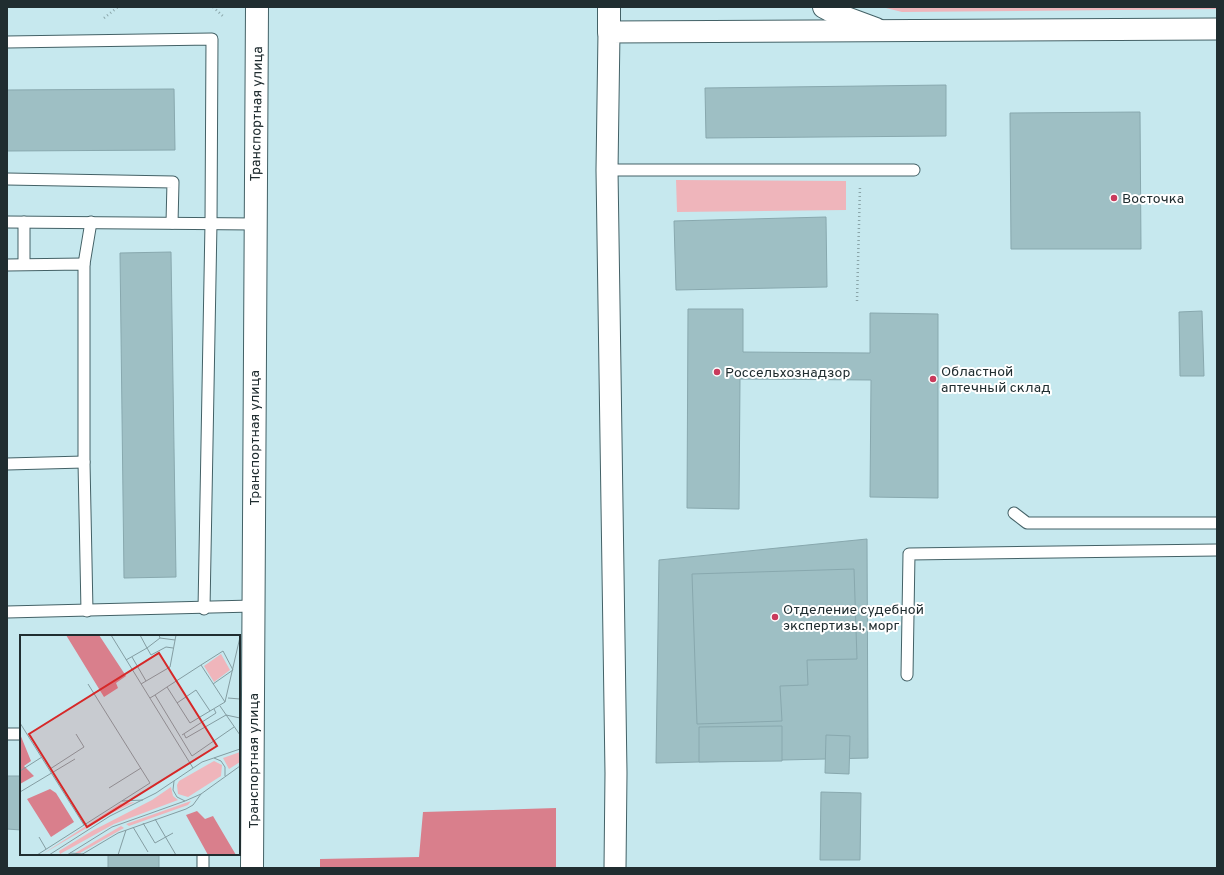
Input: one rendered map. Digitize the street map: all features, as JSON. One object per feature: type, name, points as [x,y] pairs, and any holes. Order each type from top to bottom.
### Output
[{"type":"street","name":"Транспортная улица","points":[[252,868],[246,740],[253,606],[257,7]]},
{"type":"street","points":[[609,7],[607,170],[616,773],[615,868]]},
{"type":"street","points":[[824,7],[841,16],[876,30]]},
{"type":"street","points":[[609,32],[1217,29]]},
{"type":"lane","points":[[7,42],[212,39],[211,223],[204,609]]},
{"type":"lane","points":[[607,170],[914,170]]},
{"type":"lane","points":[[7,179],[173,182],[172,223]]},
{"type":"lane","points":[[7,222],[255,224]]},
{"type":"lane","points":[[24,222],[24,264]]},
{"type":"lane","points":[[87,611],[84,462],[84,264],[91,222]]},
{"type":"lane","points":[[7,264],[84,264]]},
{"type":"lane","points":[[7,464],[84,462]]},
{"type":"lane","points":[[1014,513],[1027,523],[1217,523]]},
{"type":"lane","points":[[907,675],[909,554],[1217,550]]},
{"type":"lane","points":[[7,612],[204,609],[253,606]]},
{"type":"lane","points":[[7,734],[20,734]]},
{"type":"lane","points":[[202,868],[203,855]]},
{"type":"path","points":[[104,18],[118,7]]},
{"type":"path","points":[[213,7],[224,17]]},
{"type":"path","points":[[857,301],[860,170]]},
{"type":"shaded area","points":[[882,7],[1217,7],[1217,9],[902,12]]},
{"type":"shaded area","points":[[676,180],[846,181],[846,210],[677,212]]},
{"type":"shaded area","points":[[556,808],[556,868],[320,868],[320,859],[419,857],[423,812]]},
{"type":"building","points":[[946,85],[946,136],[706,138],[705,88]]},
{"type":"building","points":[[174,89],[175,150],[7,151],[7,90]]},
{"type":"building","points":[[1140,112],[1141,249],[1011,249],[1010,113]]},
{"type":"building","points":[[826,217],[827,287],[676,290],[674,221]]},
{"type":"building","points":[[171,252],[176,577],[124,578],[120,253]]},
{"type":"building","points":[[688,309],[743,309],[743,352],[870,353],[870,313],[938,314],[938,498],[870,497],[871,380],[740,379],[739,509],[687,508]]},
{"type":"building","points":[[1202,311],[1204,376],[1180,376],[1179,312]]},
{"type":"building","points":[[867,539],[868,758],[656,763],[659,560]]},
{"type":"building","name":"Отделение судебной экспертизы, морг","points":[[854,569],[857,659],[807,660],[808,685],[780,686],[782,721],[697,724],[692,574]]},
{"type":"building","points":[[782,726],[782,761],[699,762],[699,727]]},
{"type":"building","points":[[826,735],[850,736],[849,774],[825,773]]},
{"type":"building","points":[[7,776],[20,776],[20,830],[7,829]]},
{"type":"building","points":[[821,792],[861,793],[860,860],[820,860]]},
{"type":"building","points":[[108,855],[159,855],[159,868],[108,868]]},
{"type":"place","name":"Восточка","points":[[1114,198]]},
{"type":"place","name":"Россельхознадзор","points":[[717,372]]},
{"type":"place","name":"Областной аптечный склад","points":[[933,379]]},
{"type":"place","name":"Отделение судебной экспертизы, морг","points":[[775,617]]}]
